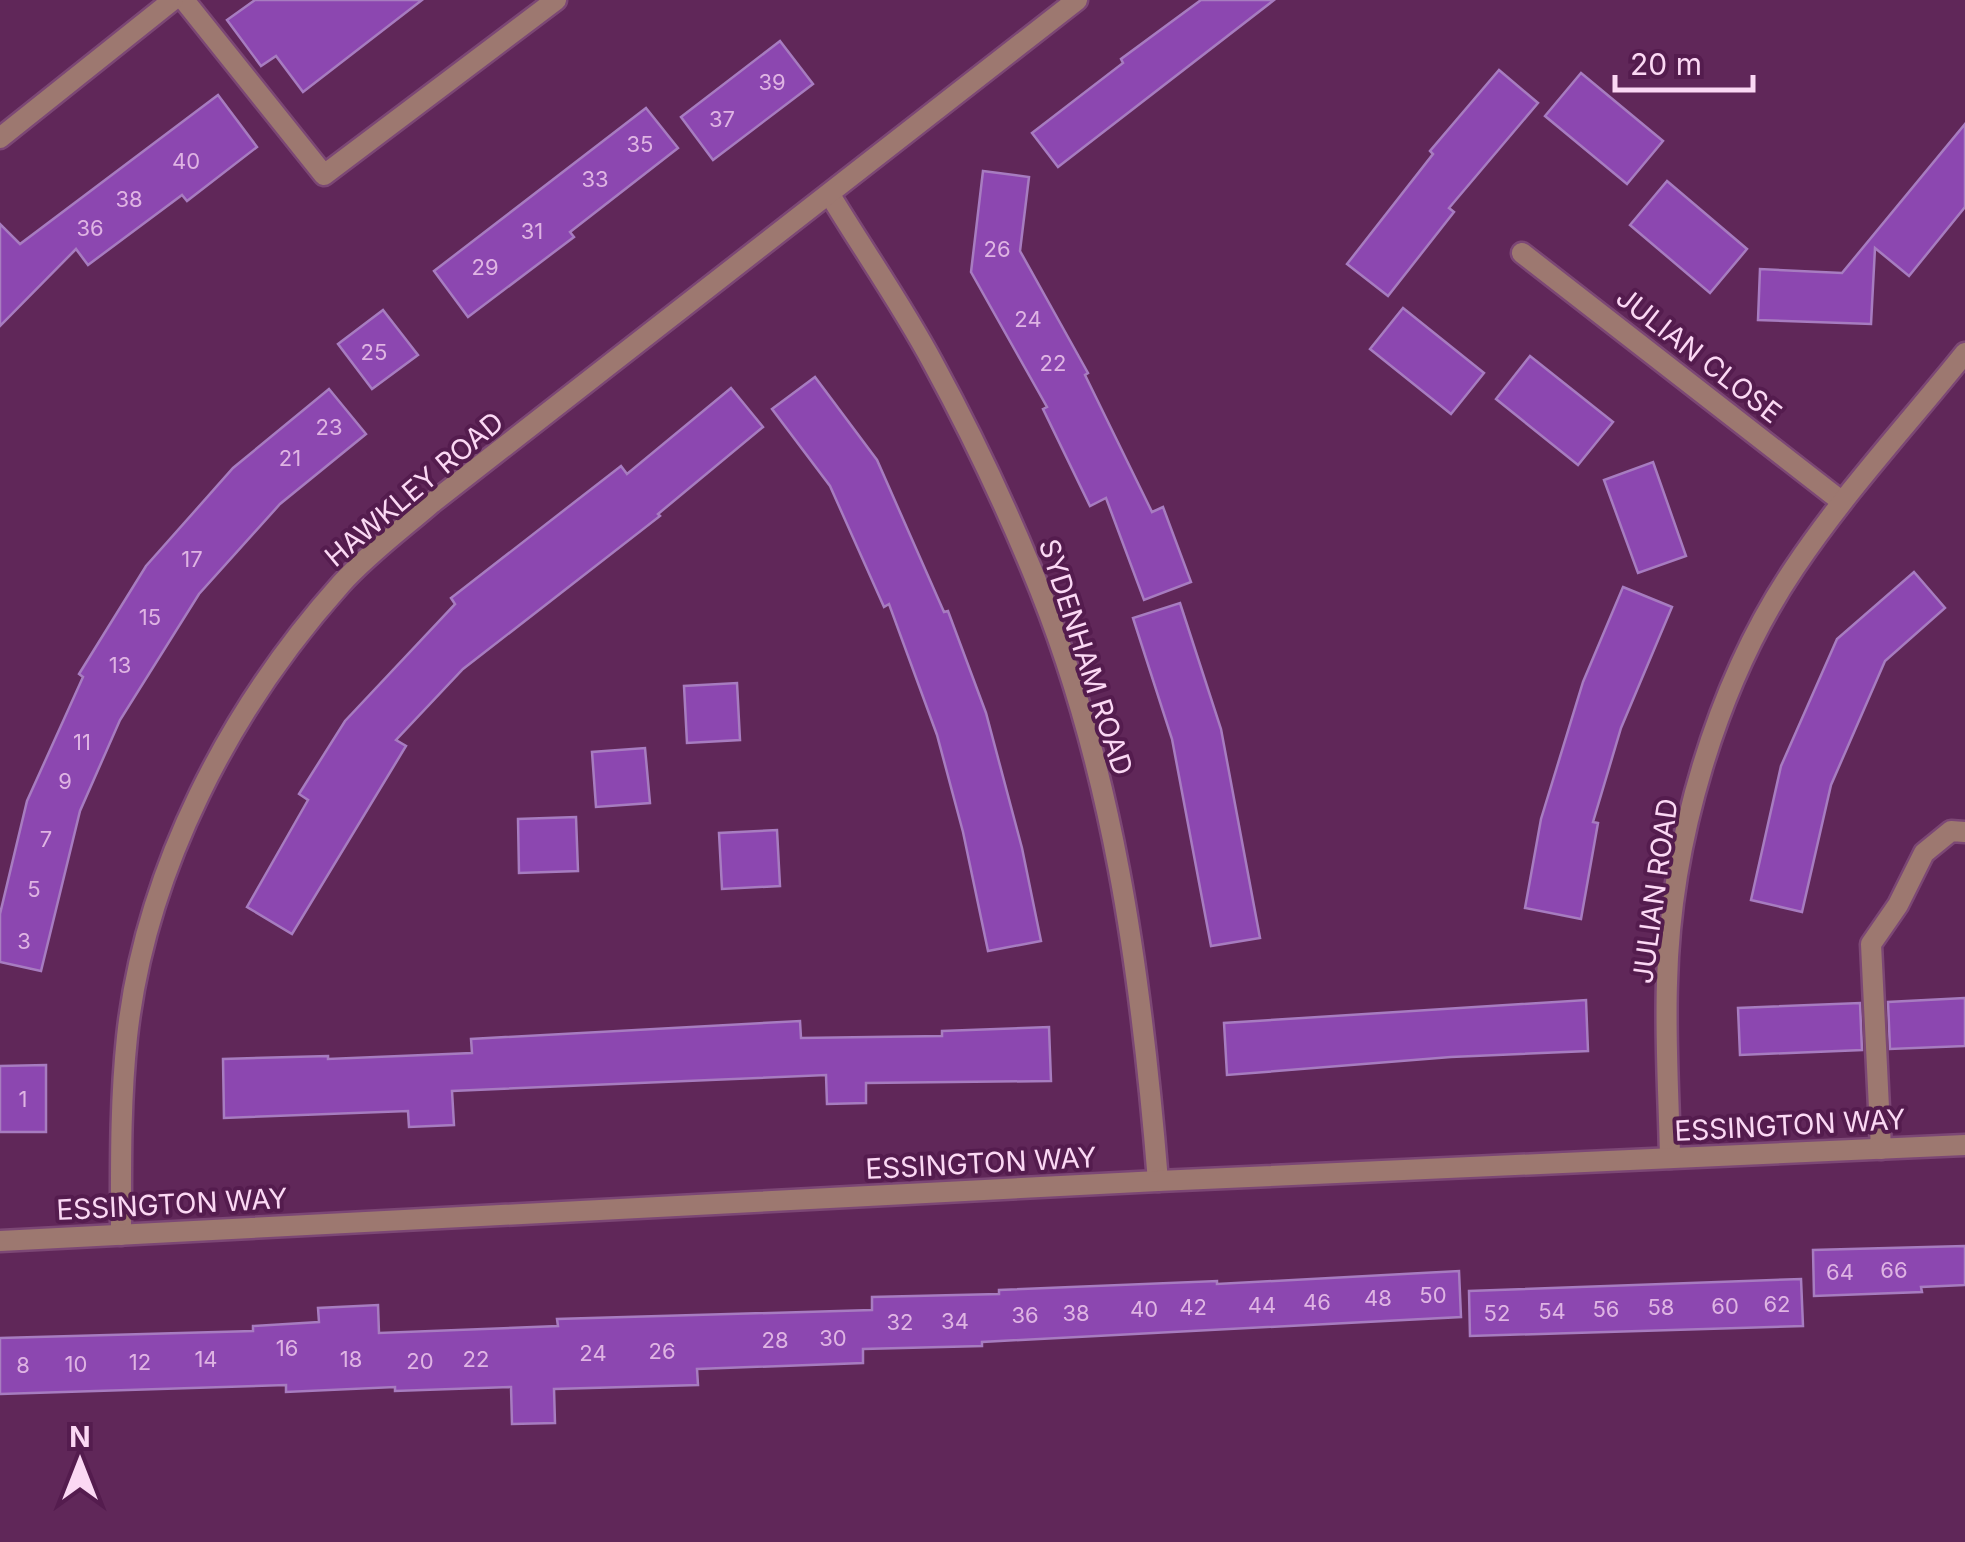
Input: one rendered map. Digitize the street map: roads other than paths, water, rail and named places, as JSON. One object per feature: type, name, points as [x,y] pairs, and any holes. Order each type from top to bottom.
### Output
[{"type":"street","points":[[0,138],[172,0]]},
{"type":"street","points":[[184,0],[324,175],[556,0]]},
{"type":"street","name":"HAWKLEY ROAD","points":[[121,1234],[127,1034],[142,959],[166,877],[198,794],[237,722],[288,649],[344,581],[432,503],[1078,0]]},
{"type":"street","name":"SYDENHAM ROAD","points":[[830,195],[932,361],[988,473],[1032,570],[1070,677],[1108,816],[1130,922],[1147,1046],[1158,1181]]},
{"type":"street","name":"JULIAN CLOSE","points":[[1522,253],[1841,501]]},
{"type":"street","name":"JULIAN ROAD","points":[[1670,1158],[1666,981],[1683,846],[1701,771],[1728,694],[1792,571],[1841,501],[1964,357]]},
{"type":"street","points":[[1881,1149],[1871,944],[1898,905],[1924,853],[1952,831],[1965,832]]},
{"type":"street","name":"ESSINGTON WAY","points":[[0,1240],[1158,1181],[1965,1145]]}]
